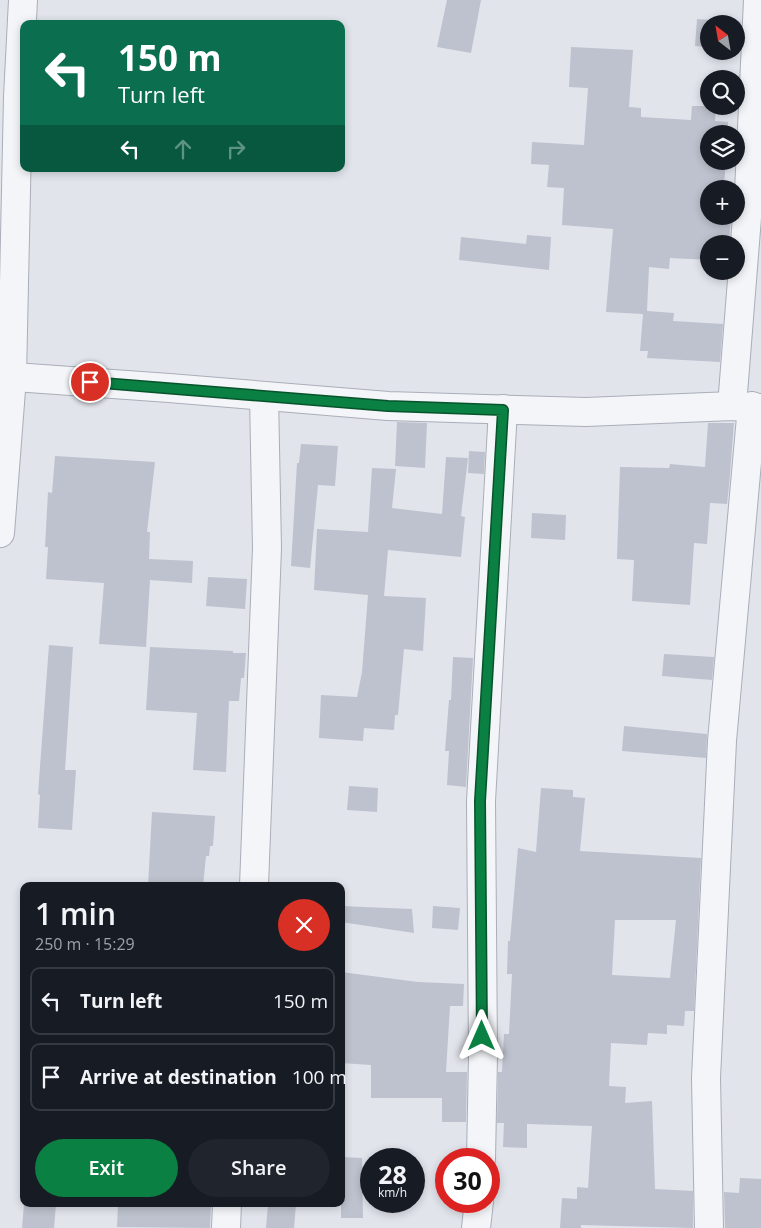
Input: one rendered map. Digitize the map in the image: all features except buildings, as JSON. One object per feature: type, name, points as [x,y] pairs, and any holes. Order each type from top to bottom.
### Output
[{"type":"street","points":[[22,20],[23,0]]},
{"type":"street","points":[[709,1228],[706,1078],[722,741],[748,407],[749,192],[758,0]]},
{"type":"street","points":[[0,533],[20,58]]},
{"type":"street","points":[[6,377],[388,406],[586,412],[748,407]]},
{"type":"street","points":[[254,882],[267,548],[264,396]]},
{"type":"street","points":[[481,1148],[480,801],[503,410]]},
{"type":"street","points":[[226,1228],[227,1207]]},
{"type":"street","points":[[476,1228],[478,1213]]},
{"type":"route","points":[[90,382],[388,406],[503,410],[480,801],[482,1036]]}]
